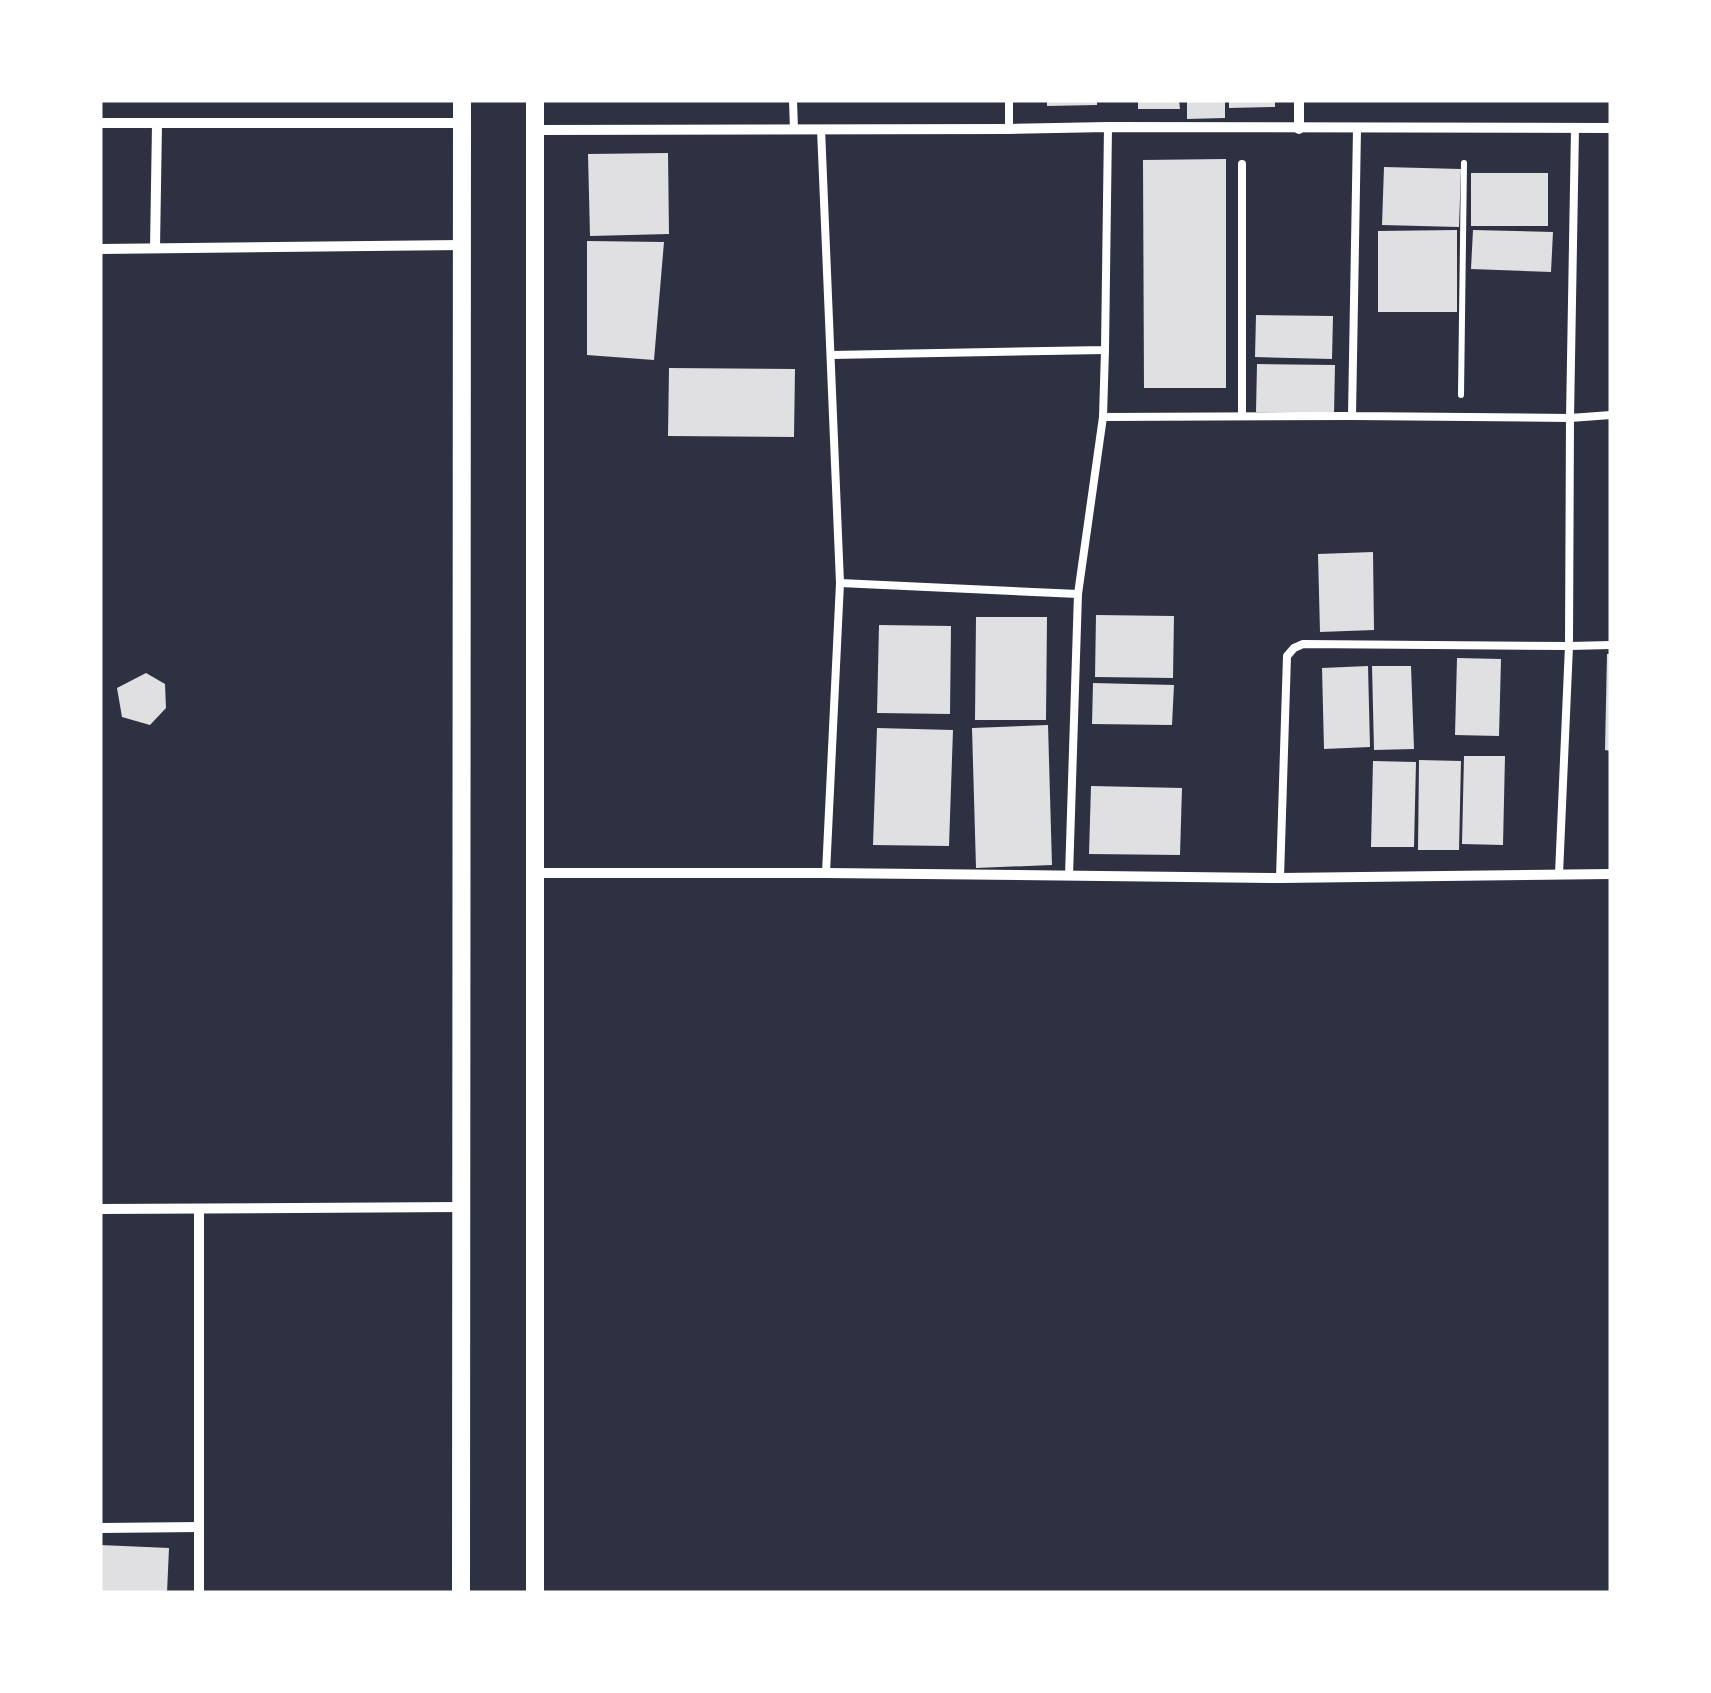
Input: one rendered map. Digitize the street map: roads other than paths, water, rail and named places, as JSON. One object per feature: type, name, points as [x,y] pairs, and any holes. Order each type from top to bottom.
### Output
[{"type":"street","points":[[461,1593],[462,100]]},
{"type":"street","points":[[535,100],[535,1593]]},
{"type":"street","points":[[1299,100],[1299,129]]},
{"type":"street","points":[[100,123],[462,122]]},
{"type":"street","points":[[155,248],[157,124]]},
{"type":"street","points":[[535,130],[1611,128]]},
{"type":"street","points":[[100,249],[462,245]]},
{"type":"street","points":[[535,874],[1280,878],[1611,874]]},
{"type":"street","points":[[100,1209],[462,1207]]},
{"type":"street","points":[[199,1208],[199,1593]]},
{"type":"street","points":[[100,1528],[199,1527]]},
{"type":"lane","points":[[793,100],[794,130]]},
{"type":"lane","points":[[1009,100],[1009,130]]},
{"type":"lane","points":[[1070,876],[1078,594],[1103,417],[1108,127]]},
{"type":"lane","points":[[1559,874],[1568,646],[1575,128]]},
{"type":"lane","points":[[821,129],[840,583],[826,873]]},
{"type":"lane","points":[[1352,416],[1357,129]]},
{"type":"lane","points":[[1242,164],[1242,416]]},
{"type":"lane","points":[[830,356],[1105,350]]},
{"type":"lane","points":[[1103,417],[1611,416]]},
{"type":"lane","points":[[840,583],[1078,594]]},
{"type":"lane","points":[[1280,878],[1286,656],[1294,648],[1303,644],[1611,645]]}]
